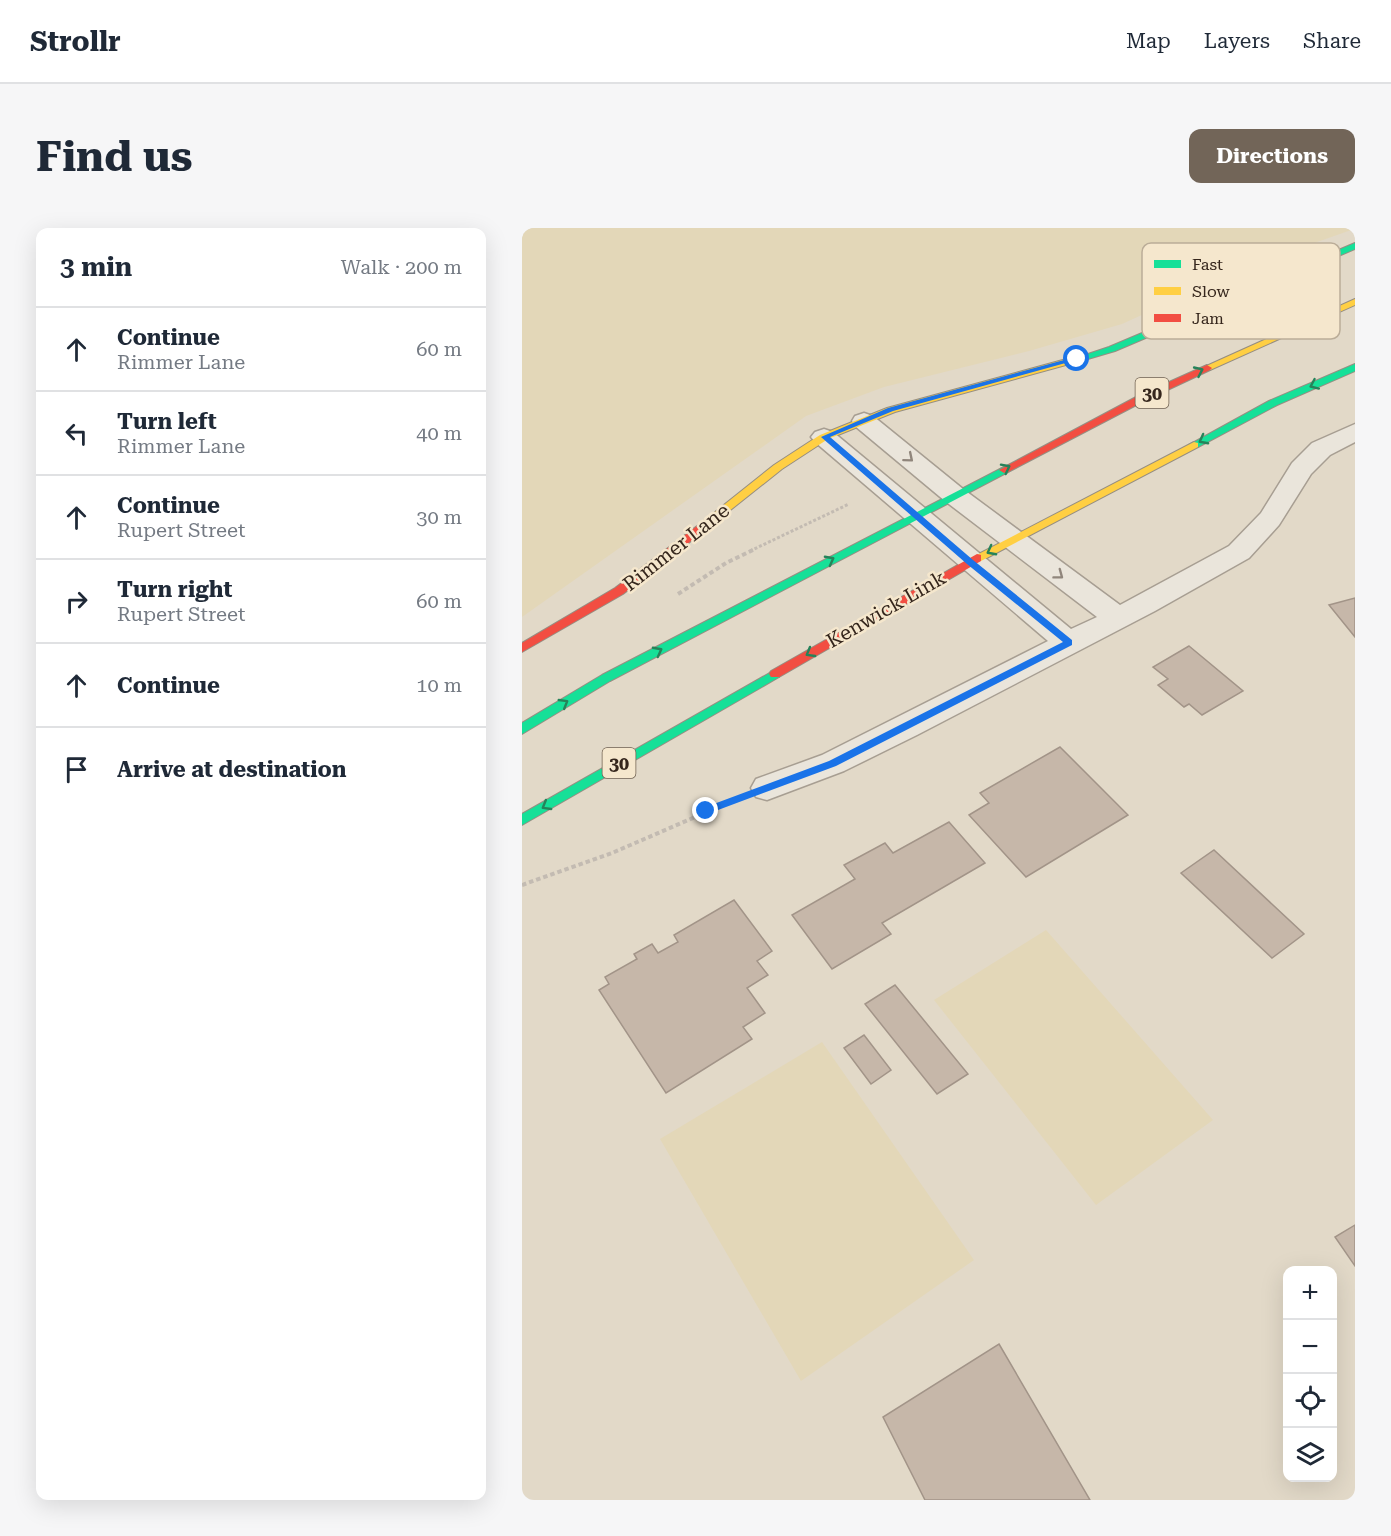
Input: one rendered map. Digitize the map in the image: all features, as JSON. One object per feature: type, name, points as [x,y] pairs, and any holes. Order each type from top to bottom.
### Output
[{"type":"main road","name":"Rimmer Lane","points":[[1340,252],[1355,246]]},
{"type":"main road","name":"30","points":[[1340,308],[1355,302]]},
{"type":"main road","name":"Rimmer Lane","points":[[522,648],[619,591],[778,467],[824,437],[891,410],[1112,350],[1142,337]]},
{"type":"main road","name":"30","points":[[522,729],[606,678],[916,514],[1142,398],[1269,339]]},
{"type":"main road","name":"Kenwick Link","points":[[522,820],[970,562],[1273,403],[1355,367]]},
{"type":"street","points":[[864,421],[1012,540],[1118,618]]},
{"type":"street","points":[[767,788],[833,763],[1118,618],[1239,552],[1270,519],[1301,470],[1321,449],[1355,432]]},
{"type":"street","points":[[824,437],[1069,643]]},
{"type":"path","points":[[522,885],[612,853],[706,811],[767,788]]},
{"type":"shaded area","points":[[522,228],[1354,229],[1314,243],[1142,243],[1142,315],[1122,324],[1029,351],[884,387],[806,416],[522,617]]},
{"type":"shaded area","points":[[1046,930],[1213,1120],[1096,1205],[934,1000]]},
{"type":"shaded area","points":[[822,1042],[974,1260],[801,1381],[660,1139]]},
{"type":"building","points":[[1355,598],[1355,637],[1329,605]]},
{"type":"building","points":[[1189,646],[1243,691],[1202,715],[1189,704],[1184,707],[1158,685],[1168,679],[1153,667]]},
{"type":"building","points":[[1060,747],[1128,815],[1026,877],[969,815],[989,803],[980,793]]},
{"type":"building","points":[[949,822],[985,863],[882,923],[891,934],[832,969],[792,915],[855,879],[844,865],[885,843],[893,853]]},
{"type":"building","points":[[1214,850],[1304,934],[1272,958],[1181,873]]},
{"type":"building","points":[[734,900],[772,951],[757,961],[768,975],[747,988],[765,1013],[743,1027],[752,1039],[666,1093],[599,990],[609,984],[605,977],[637,959],[634,954],[652,944],[658,953],[678,942],[674,935]]},
{"type":"building","points":[[895,985],[968,1074],[937,1094],[865,1004]]},
{"type":"building","points":[[864,1035],[891,1070],[871,1084],[844,1048]]},
{"type":"building","points":[[1355,1225],[1355,1266],[1335,1237]]},
{"type":"building","points":[[999,1344],[1090,1500],[925,1500],[883,1417]]},
{"type":"traffic: fast","points":[[1340,252],[1355,246]]},
{"type":"traffic: fast","points":[[1081,358],[1112,349],[1142,336]]},
{"type":"traffic: fast","points":[[1194,445],[1273,403],[1355,367]]},
{"type":"traffic: fast","points":[[522,729],[606,678],[1004,470]]},
{"type":"traffic: fast","points":[[522,820],[775,674]]},
{"type":"traffic: slow","points":[[1340,309],[1355,302]]},
{"type":"traffic: slow","points":[[1207,368],[1272,339]]},
{"type":"traffic: slow","points":[[705,524],[778,467],[824,437],[891,410],[1081,358]]},
{"type":"traffic: slow","points":[[977,558],[1194,445]]},
{"type":"traffic: jam","points":[[1004,470],[1142,398],[1207,368]]},
{"type":"traffic: jam","points":[[522,648],[619,591],[705,524]]},
{"type":"traffic: jam","points":[[775,674],[977,558]]},
{"type":"route","points":[[706,811],[833,763],[1069,643],[824,437],[891,410],[1077,359]]}]
